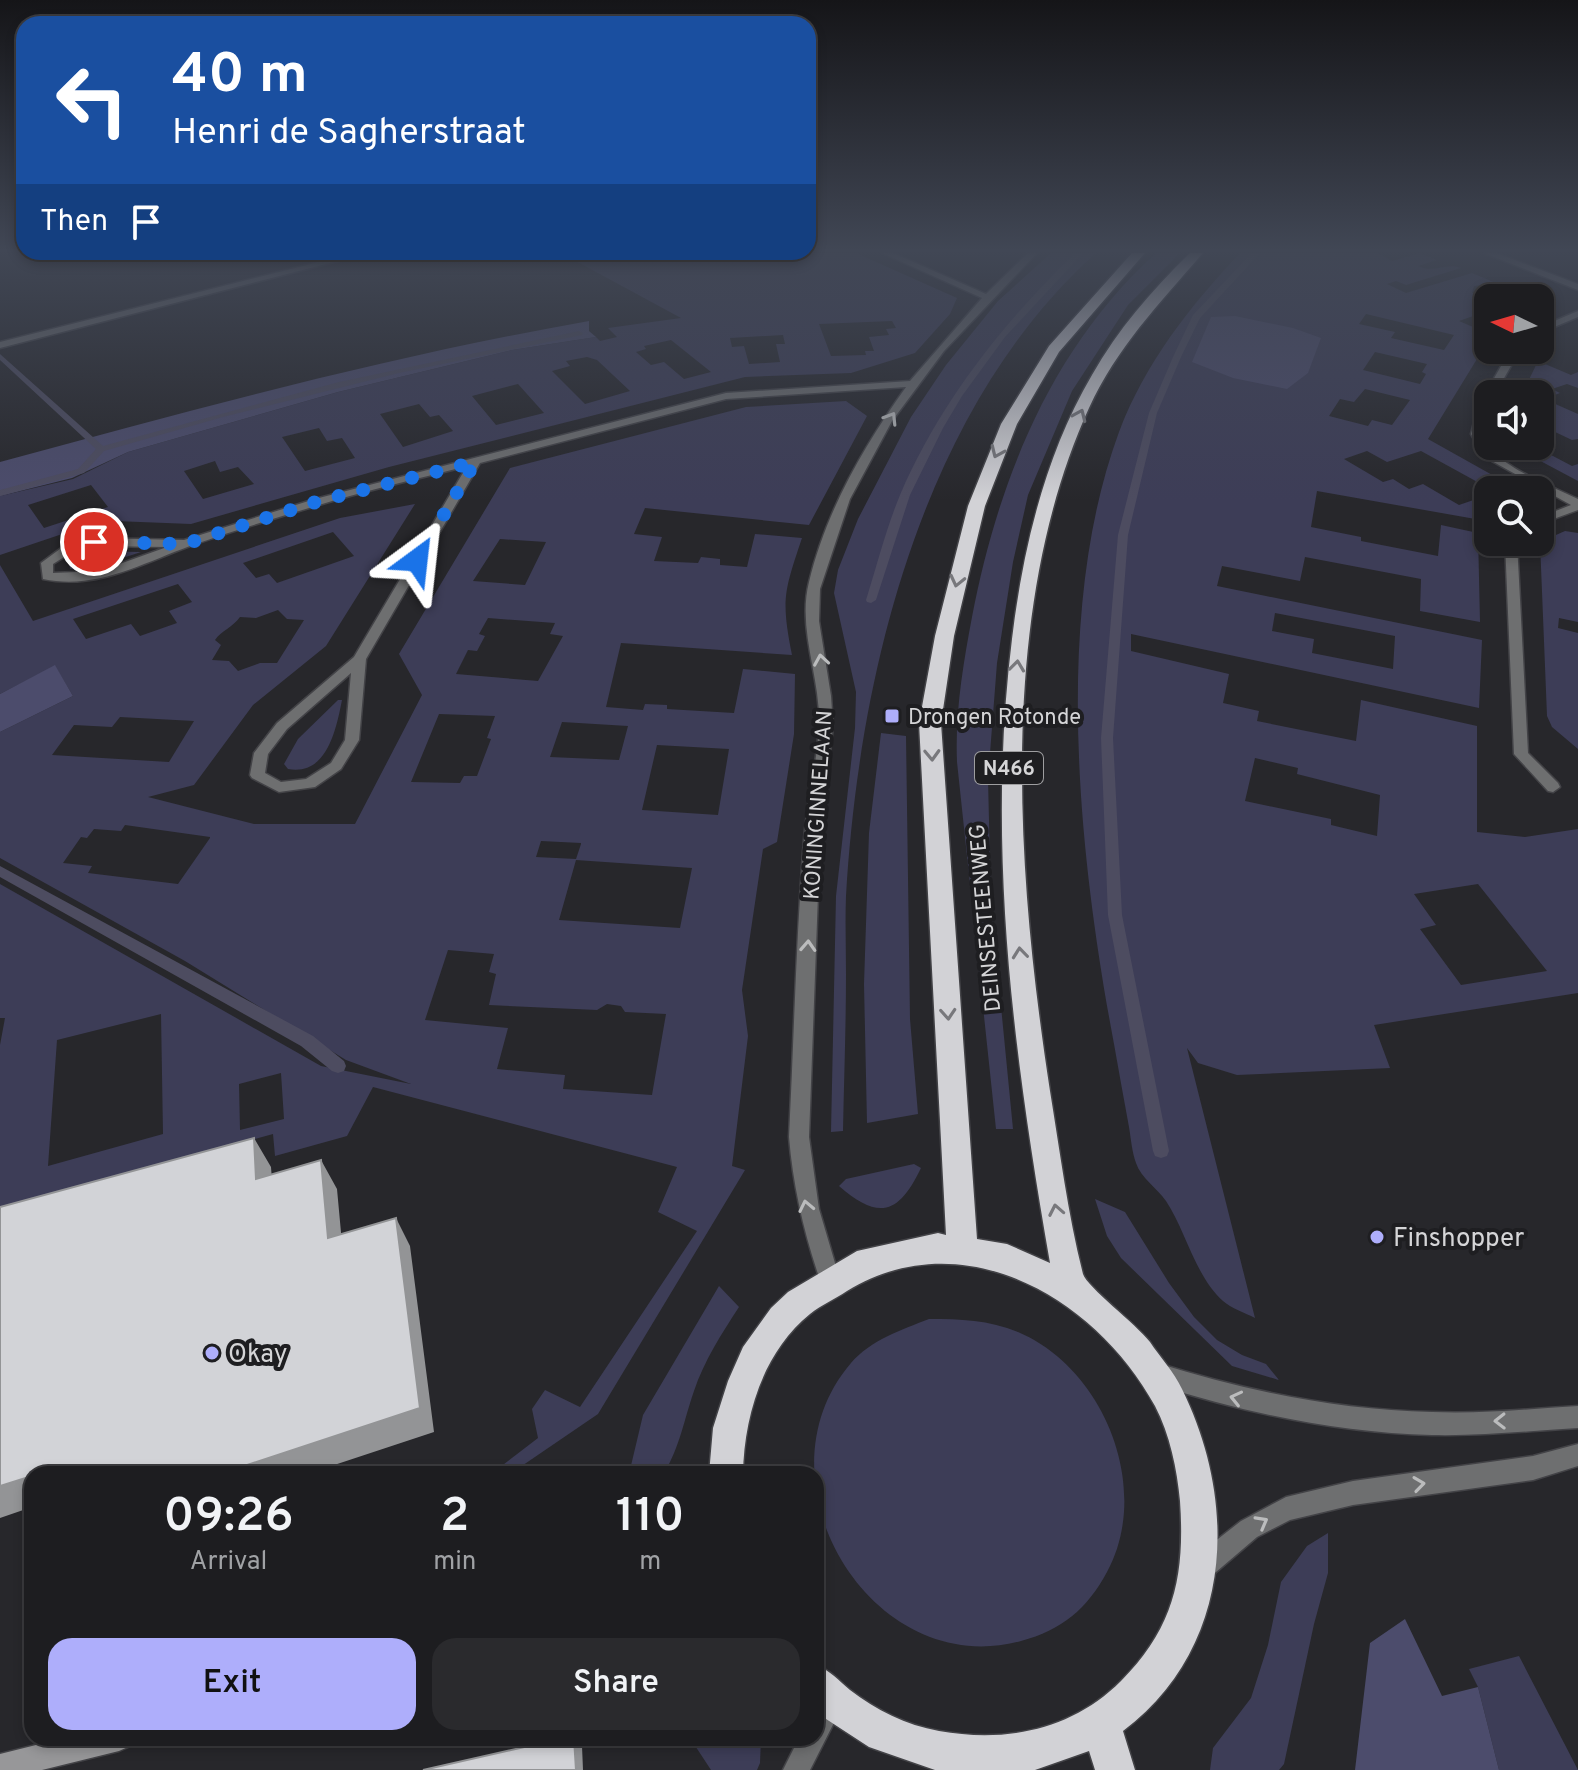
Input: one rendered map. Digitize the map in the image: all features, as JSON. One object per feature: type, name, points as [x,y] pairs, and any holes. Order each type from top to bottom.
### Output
[{"type":"highway","name":"DEINSESTEENWEG","points":[[962,1250],[930,723],[941,649],[979,493],[1030,385],[1067,336]]},
{"type":"highway","name":"DEINSESTEENWEG","points":[[1070,1287],[1032,1079],[1009,846],[1009,748],[1016,670],[1046,498],[1090,391],[1124,336]]},
{"type":"highway","points":[[724,1466],[731,1420],[747,1376],[769,1338],[787,1316],[830,1280],[856,1266],[890,1254],[926,1249],[962,1250],[999,1256],[1036,1269],[1070,1287],[1103,1311],[1132,1340],[1157,1374],[1180,1418],[1196,1467],[1203,1517],[1200,1569],[1188,1615],[1167,1658],[1137,1695],[1101,1725],[1051,1749],[995,1764],[938,1752],[882,1733],[824,1707]]},
{"type":"highway","points":[[1101,1725],[1115,1770]]},
{"type":"street","points":[[0,345],[37,336]]},
{"type":"street","name":"KONINGINNELAAN","points":[[830,1280],[801,1182],[799,1137],[812,838],[826,725],[823,673],[812,607],[815,579],[836,515],[868,456],[913,384],[954,336]]},
{"type":"street","points":[[185,544],[94,542],[68,549],[47,563],[47,576],[73,580],[107,575],[185,544],[319,501],[726,396],[913,384]]},
{"type":"street","points":[[1498,460],[1578,505]]},
{"type":"street","points":[[359,659],[352,740],[336,766],[310,783],[279,787],[257,775],[261,753],[282,726],[359,659],[475,462]]},
{"type":"street","points":[[1554,515],[1578,505]]},
{"type":"street","points":[[1512,556],[1521,754],[1553,787]]},
{"type":"street","points":[[1157,1374],[1213,1393],[1258,1403],[1415,1423],[1578,1417]]},
{"type":"street","points":[[1200,1569],[1249,1529],[1286,1509],[1353,1493],[1533,1468],[1578,1455]]},
{"type":"street","points":[[0,1767],[86,1746]]},
{"type":"street","points":[[796,1770],[809,1746]]},
{"type":"shaded area","points":[[512,336],[596,337],[512,350],[338,392],[128,452],[72,478],[0,496],[0,462],[220,403]]},
{"type":"shaded area","points":[[772,336],[730,338],[732,347],[744,346],[749,364],[780,362],[776,344],[785,344],[783,336],[823,336],[831,356],[866,355],[865,351],[874,351],[869,337],[931,336],[915,353],[851,373],[745,377],[389,467],[191,524],[115,521],[83,527],[0,555],[0,496],[73,479],[128,452],[338,392],[512,350],[596,337],[600,341],[617,337]],"holes":[[[671,340],[711,372],[684,379],[664,362],[651,365],[636,352],[646,349],[644,346]],[[587,357],[597,360],[630,391],[585,404],[552,371],[570,366],[566,361]],[[518,384],[544,413],[496,425],[472,396]],[[419,404],[430,417],[439,415],[453,431],[403,447],[380,414]],[[319,428],[327,441],[342,438],[355,458],[305,471],[282,437]],[[215,461],[220,472],[238,467],[254,484],[203,499],[184,471]],[[91,485],[108,507],[44,528],[28,505]]]},
{"type":"shaded area","points":[[970,336],[1022,336],[986,387],[944,466],[911,549],[885,635],[866,723],[853,810],[846,896],[843,1131],[831,1132],[836,896],[855,728],[856,692],[834,593],[838,570],[858,519],[911,417]]},
{"type":"shaded area","points":[[1084,336],[1108,336],[1072,391],[1028,495],[1013,562],[997,663],[988,779],[991,904],[1013,1129],[996,1129],[957,762],[958,707],[983,566],[997,516],[1034,420],[1058,374]]},
{"type":"shaded area","points":[[1170,336],[1393,336],[1391,338],[1444,350],[1454,336],[1474,336],[1474,364],[1428,439],[1494,476],[1474,476],[1474,480],[1421,451],[1387,462],[1367,451],[1344,459],[1383,482],[1393,479],[1409,489],[1423,484],[1459,505],[1474,500],[1474,519],[1317,491],[1311,527],[1361,537],[1361,541],[1438,556],[1441,525],[1474,532],[1474,556],[1479,556],[1480,622],[1420,611],[1421,579],[1305,557],[1300,581],[1222,566],[1217,586],[1482,640],[1479,708],[1131,634],[1131,651],[1229,674],[1223,703],[1259,711],[1257,721],[1356,741],[1361,700],[1477,726],[1477,832],[1525,837],[1578,829],[1578,993],[1374,1025],[1390,1068],[1237,1075],[1198,1063],[1187,1048],[1255,1318],[1226,1304],[1213,1291],[1166,1201],[1138,1168],[1101,972],[1091,895],[1078,736],[1079,656],[1085,578],[1098,503],[1119,432]],"holes":[[[1375,352],[1427,364],[1422,372],[1426,374],[1420,384],[1363,370]],[[1365,389],[1410,400],[1392,425],[1372,420],[1368,426],[1329,416],[1340,399],[1354,402]],[[1275,613],[1395,636],[1393,669],[1312,653],[1314,639],[1272,631]],[[1255,758],[1298,768],[1297,774],[1380,795],[1377,836],[1331,825],[1331,819],[1245,801]],[[1478,884],[1547,971],[1461,985],[1420,929],[1436,925],[1414,894]]]},
{"type":"shaded area","points":[[1203,336],[1321,338],[1308,373],[1287,389],[1233,378],[1192,362]]},
{"type":"shaded area","points":[[1537,364],[1545,364],[1571,375],[1578,372],[1578,388],[1567,384],[1554,388],[1554,380],[1529,380]]},
{"type":"shaded area","points":[[846,401],[867,416],[809,525],[645,508],[634,534],[662,537],[654,561],[698,563],[701,557],[720,559],[720,565],[747,567],[755,534],[802,538],[786,596],[786,621],[792,655],[621,643],[606,707],[643,710],[645,704],[667,705],[667,709],[734,713],[743,669],[795,674],[794,734],[777,842],[763,849],[742,990],[748,1036],[732,1166],[745,1170],[598,1414],[522,1466],[501,1466],[538,1438],[532,1409],[545,1390],[580,1407],[697,1231],[658,1212],[677,1167],[373,1087],[347,1136],[275,1156],[273,1134],[0,1211],[0,1045],[5,1018],[0,1018],[0,884],[321,1066],[411,1084],[346,1060],[185,961],[0,858],[0,732],[73,696],[55,666],[0,694],[0,565],[33,621],[340,518],[415,504],[326,646],[253,705],[194,785],[148,797],[254,824],[355,824],[422,695],[399,654],[510,468],[746,407]],"holes":[[[333,532],[354,556],[277,583],[269,574],[256,578],[243,563]],[[500,539],[546,542],[525,585],[473,581]],[[178,584],[192,602],[169,611],[177,623],[140,636],[131,624],[86,639],[73,619]],[[278,610],[287,619],[304,620],[277,663],[260,663],[238,671],[229,661],[212,660],[221,645],[215,640],[240,617],[256,618]],[[488,618],[555,623],[550,634],[563,636],[538,681],[456,674],[468,650],[477,651],[485,636],[479,634]],[[439,714],[495,716],[487,738],[491,739],[477,776],[464,776],[460,783],[411,782]],[[120,717],[194,721],[169,762],[52,755],[74,725],[112,727]],[[562,722],[628,726],[619,760],[550,757]],[[657,745],[729,749],[718,815],[642,810]],[[125,825],[210,837],[178,884],[88,873],[92,866],[63,863],[81,837],[87,838],[94,829],[121,831]],[[541,841],[581,843],[576,859],[536,857]],[[576,860],[692,868],[680,928],[559,920]],[[448,950],[494,954],[489,972],[496,974],[489,1005],[597,1010],[607,1004],[621,1006],[625,1012],[666,1014],[652,1095],[563,1089],[565,1075],[497,1069],[508,1028],[425,1020]],[[161,1014],[163,1134],[48,1166],[57,1040]],[[281,1073],[284,1119],[240,1130],[239,1084]]]},
{"type":"shaded area","points":[[1554,403],[1578,414],[1578,439],[1572,440],[1554,431]]},
{"type":"shaded area","points":[[1554,457],[1572,466],[1578,464],[1578,481],[1538,460],[1554,460]]},
{"type":"shaded area","points":[[1565,531],[1578,533],[1578,622],[1559,618],[1558,628],[1578,633],[1578,749],[1552,727],[1547,716],[1541,556],[1554,556],[1554,536]]},
{"type":"shaded area","points":[[90,551],[141,552],[86,570],[70,569],[69,561]]},
{"type":"shaded area","points":[[55,665],[73,696],[0,732],[0,694]]},
{"type":"shaded area","points":[[338,700],[342,700],[337,724],[321,758],[301,769],[288,769],[284,764],[298,739]]},
{"type":"shaded area","points":[[881,733],[906,736],[910,1019],[918,1114],[867,1123],[864,984],[869,833]]},
{"type":"shaded area","points":[[914,1164],[921,1168],[913,1183],[905,1195],[887,1207],[877,1208],[866,1204],[839,1186],[846,1179]]},
{"type":"shaded area","points":[[1095,1199],[1125,1212],[1169,1283],[1194,1317],[1217,1340],[1242,1355],[1266,1364],[1279,1380],[1232,1366],[1121,1258],[1107,1236]]},
{"type":"shaded area","points":[[719,1286],[739,1307],[703,1369],[668,1466],[631,1466],[643,1415]]},
{"type":"shaded area","points":[[929,1319],[996,1325],[1018,1332],[1049,1350],[1075,1373],[1096,1402],[1112,1435],[1122,1469],[1124,1505],[1120,1539],[1107,1572],[1091,1597],[1072,1616],[1049,1631],[1021,1641],[966,1646],[917,1631],[874,1602],[842,1561],[824,1520],[824,1466],[815,1466],[814,1461],[823,1410],[851,1363],[887,1336]]},
{"type":"shaded area","points":[[1328,1533],[1328,1573],[1284,1764],[1279,1770],[1210,1770],[1213,1748],[1251,1698],[1268,1645],[1281,1582],[1307,1546]]},
{"type":"shaded area","points":[[1405,1619],[1442,1696],[1478,1687],[1499,1770],[1355,1770],[1370,1643]]},
{"type":"shaded area","points":[[1519,1656],[1578,1770],[1499,1770],[1478,1687],[1469,1669]]},
{"type":"shaded area","points":[[695,1746],[761,1746],[757,1770],[711,1770]]},
{"type":"building","name":"Okay","points":[[254,1138],[256,1179],[321,1160],[328,1238],[396,1218],[420,1408],[244,1466],[24,1466],[24,1478],[0,1486],[0,1207]]},
{"type":"building","points":[[529,1746],[574,1746],[576,1770],[423,1770]]},
{"type":"waterway","points":[[101,449],[339,385],[566,336]]},
{"type":"waterway","points":[[871,600],[905,495],[921,461],[958,396],[1002,336]]},
{"type":"waterway","points":[[1161,1151],[1115,915],[1107,738],[1123,535],[1153,413],[1187,336]]},
{"type":"waterway","points":[[0,356],[101,449]]},
{"type":"waterway","points":[[0,493],[81,471],[101,449]]},
{"type":"waterway","points":[[0,871],[307,1041],[338,1066]]},
{"type":"place","name":"Drongen Rotonde","points":[[892,716]]},
{"type":"place","name":"Finshopper","points":[[1377,1237]]},
{"type":"place","name":"Okay","points":[[212,1353]]},
{"type":"route","points":[[94,542],[185,544],[319,501],[475,462],[417,560]]}]
